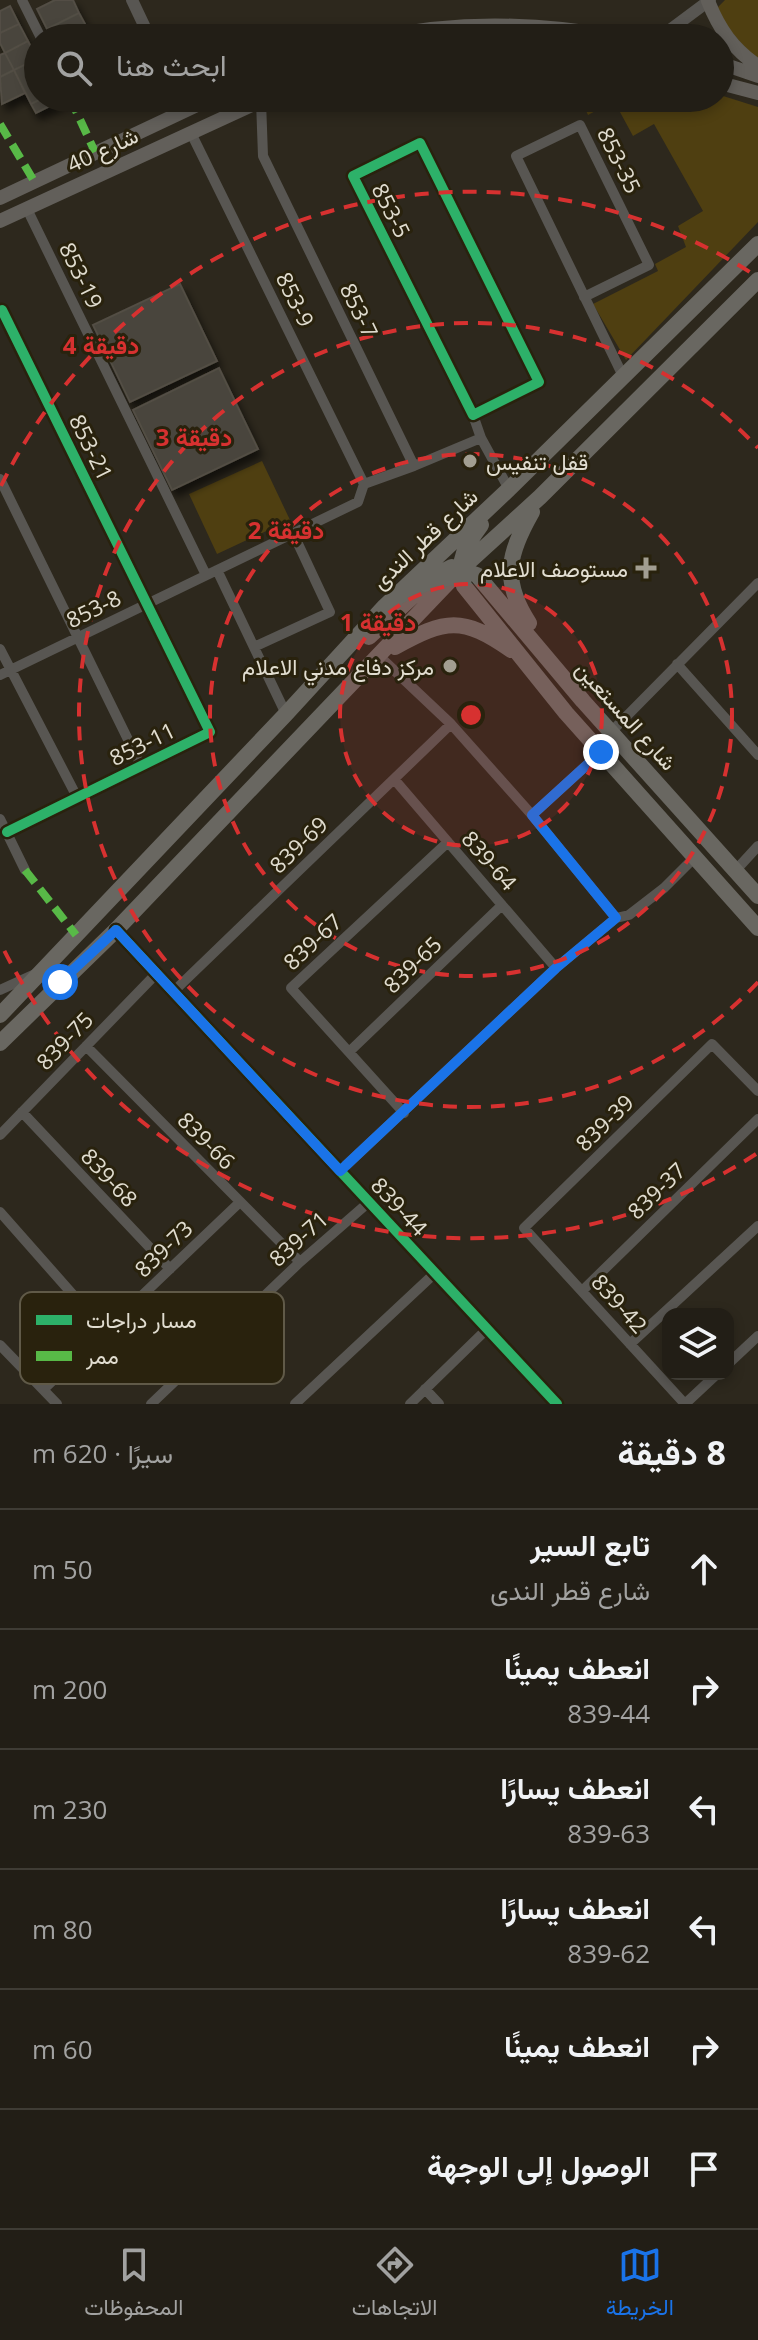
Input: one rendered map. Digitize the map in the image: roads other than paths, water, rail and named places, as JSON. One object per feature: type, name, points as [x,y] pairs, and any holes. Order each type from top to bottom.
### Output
[{"type":"main road","points":[[709,0],[717,24]]},
{"type":"main road","points":[[734,44],[758,66]]},
{"type":"main road","points":[[734,68],[758,76]]},
{"type":"main road","points":[[734,87],[758,93]]},
{"type":"main road","name":"شارع 40","points":[[0,198],[167,112]]},
{"type":"main road","name":"شارع 40","points":[[0,221],[236,112]]},
{"type":"main road","name":"شارع قطر الندى","points":[[0,1015],[385,606],[758,244]]},
{"type":"main road","points":[[0,1043],[116,930],[461,569],[540,497],[758,280]]},
{"type":"main road","points":[[509,489],[465,546],[461,569],[464,586],[566,713],[758,928]]},
{"type":"main road","points":[[540,497],[513,549],[509,570],[518,607],[562,675]]},
{"type":"main road","points":[[286,714],[436,575],[452,567],[461,569]]},
{"type":"main road","name":"شارع المستعين","points":[[461,569],[477,575],[583,701],[758,896]]},
{"type":"main road","points":[[379,656],[426,630],[445,624],[473,627],[526,661]]},
{"type":"main road","points":[[566,713],[583,701]]},
{"type":"main road","points":[[46,998],[40,973],[61,982]]},
{"type":"street","points":[[22,0],[34,24]]},
{"type":"street","points":[[132,0],[143,24]]},
{"type":"street","points":[[677,24],[709,0]]},
{"type":"street","name":"853-7","points":[[264,112],[263,156],[414,466]]},
{"type":"street","name":"853-35","points":[[584,297],[649,265],[580,125],[516,156],[584,297],[623,376]]},
{"type":"street","name":"853-9","points":[[191,133],[364,484]]},
{"type":"street","name":"853-5","points":[[420,143],[539,382],[473,415],[353,176],[420,143]]},
{"type":"street","name":"853-19","points":[[27,209],[206,575]]},
{"type":"street","name":"853-21","points":[[0,311],[146,604]]},
{"type":"street","points":[[473,415],[481,438],[509,489]]},
{"type":"street","points":[[364,484],[481,438]]},
{"type":"street","points":[[0,479],[141,766]]},
{"type":"street","name":"853-8","points":[[5,672],[358,502],[364,484]]},
{"type":"street","points":[[254,647],[330,612],[293,533]]},
{"type":"street","points":[[217,570],[286,714]]},
{"type":"street","points":[[611,732],[758,583]]},
{"type":"street","name":"853-11","points":[[7,832],[210,732],[146,604]]},
{"type":"street","points":[[0,649],[5,672],[77,797]]},
{"type":"street","points":[[379,656],[451,724],[532,815],[616,918]]},
{"type":"street","points":[[677,664],[758,755]]},
{"type":"street","name":"839-69","points":[[173,992],[451,724]]},
{"type":"street","points":[[532,815],[601,752]]},
{"type":"street","name":"839-64","points":[[394,779],[556,968]]},
{"type":"street","points":[[0,819],[25,870]]},
{"type":"street","name":"839-67","points":[[404,1113],[291,988],[448,842]]},
{"type":"street","points":[[736,870],[758,846]]},
{"type":"street","points":[[340,1171],[556,968],[616,918],[629,915],[664,888],[695,857]]},
{"type":"street","name":"839-65","points":[[349,1052],[502,905]]},
{"type":"street","name":"839-44","points":[[116,930],[557,1404]]},
{"type":"street","points":[[0,990],[40,973]]},
{"type":"street","name":"839-75","points":[[0,1135],[156,974]]},
{"type":"street","name":"839-39","points":[[524,1228],[712,1044],[758,1091]]},
{"type":"street","name":"839-66","points":[[86,1046],[300,1262]]},
{"type":"street","name":"839-68","points":[[22,1112],[170,1269]]},
{"type":"street","name":"839-37","points":[[582,1291],[758,1119]]},
{"type":"street","name":"839-73","points":[[146,1292],[240,1202]]},
{"type":"street","name":"839-71","points":[[269,1292],[369,1202]]},
{"type":"street","points":[[0,1212],[71,1292]]},
{"type":"street","points":[[630,1344],[758,1226]]},
{"type":"street","name":"839-42","points":[[524,1228],[685,1404]]},
{"type":"street","points":[[295,1404],[435,1273]]},
{"type":"street","points":[[410,1404],[487,1329]]},
{"type":"street","points":[[734,1358],[758,1336]]},
{"type":"street","points":[[0,1345],[20,1365]]},
{"type":"street","points":[[685,1404],[711,1380]]},
{"type":"street","points":[[39,1384],[57,1404]]},
{"type":"street","name":"839-73","points":[[44,1389],[49,1384]]},
{"type":"street","name":"839-71","points":[[151,1404],[172,1384]]},
{"type":"street","points":[[425,1389],[439,1404]]},
{"type":"place","name":"قفل تنفيس","points":[[470,461]]},
{"type":"place","name":"مستوصف الاعلام","points":[[646,568]]},
{"type":"place","name":"مركز دفاع مدني الاعلام","points":[[450,666]]}]
